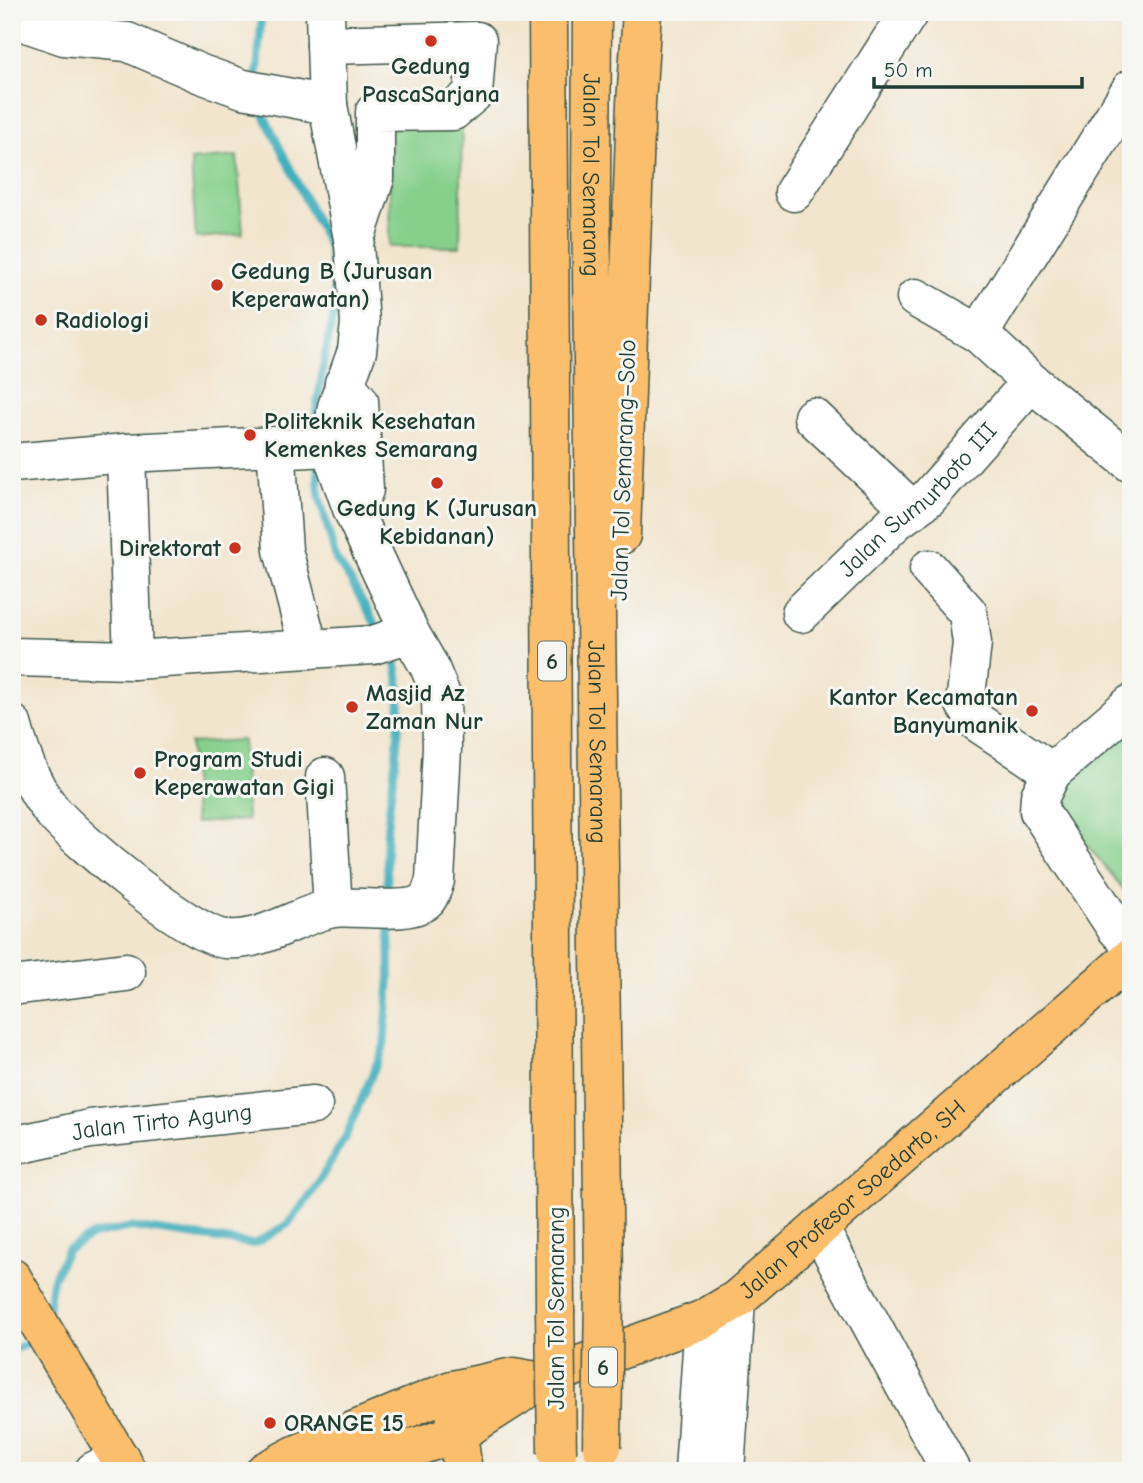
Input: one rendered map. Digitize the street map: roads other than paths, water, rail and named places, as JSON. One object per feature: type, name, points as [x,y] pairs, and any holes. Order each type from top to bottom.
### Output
[{"type":"main road","name":"Jalan Tol Semarang","points":[[548,12],[557,1462]]},
{"type":"main road","name":"Jalan Tol Semarang","points":[[592,12],[603,1054],[602,1459]]},
{"type":"main road","name":"Jalan Tol Semarang–Solo","points":[[603,1054],[636,103],[642,12]]},
{"type":"main road","name":"Jalan Profesor Soedarto, SH","points":[[536,1381],[720,1309],[819,1228],[1131,957]]},
{"type":"main road","points":[[12,1278],[114,1467]]},
{"type":"main road","points":[[265,1471],[295,1455],[452,1390],[513,1377],[536,1381]]},
{"type":"main road","points":[[340,1471],[459,1433],[536,1381]]},
{"type":"main road","points":[[452,1390],[463,1471]]},
{"type":"street","points":[[794,192],[909,12]]},
{"type":"street","points":[[12,18],[64,36],[127,42],[243,89],[328,106]]},
{"type":"street","points":[[309,649],[283,550],[304,447],[337,407],[356,351],[360,323],[354,244],[328,106],[325,29],[477,26],[472,94],[453,111],[375,112],[374,178],[354,244]]},
{"type":"street","points":[[979,334],[1131,89]]},
{"type":"street","points":[[916,298],[979,334],[1031,382],[1131,463]]},
{"type":"street","name":"Jalan Sumurboto III","points":[[801,613],[895,522],[943,482],[1031,382]]},
{"type":"street","points":[[344,383],[359,401],[364,489],[353,511]]},
{"type":"street","points":[[813,417],[912,510]]},
{"type":"street","points":[[12,463],[126,453],[304,447]]},
{"type":"street","points":[[12,724],[18,746],[51,810],[78,838],[170,911],[206,934],[226,939],[257,937],[333,908],[414,908],[427,900],[435,880],[442,747],[441,695],[429,666],[394,639],[353,511],[304,447]]},
{"type":"street","points":[[126,453],[133,660]]},
{"type":"street","points":[[929,569],[968,613],[972,643],[965,705],[977,722],[1052,772]]},
{"type":"street","points":[[12,657],[133,660],[309,649],[394,639]]},
{"type":"street","points":[[1131,704],[1052,772],[1040,796],[1039,811],[1116,928],[1131,944]]},
{"type":"street","points":[[325,777],[333,908]]},
{"type":"street","points":[[12,986],[126,972]]},
{"type":"street","name":"Jalan Tirto Agung","points":[[12,1146],[90,1129],[313,1105]]},
{"type":"street","points":[[819,1228],[951,1471]]},
{"type":"street","points":[[694,1471],[720,1309]]},
{"type":"street","points":[[720,1309],[725,1471]]},
{"type":"waterway","points":[[256,82],[262,12]]},
{"type":"waterway","points":[[259,105],[329,247],[336,304],[325,354],[316,426]]},
{"type":"waterway","points":[[317,460],[319,495],[336,560],[380,632]]},
{"type":"waterway","points":[[388,900],[386,839],[400,711],[396,666],[390,649]]},
{"type":"waterway","points":[[48,1312],[52,1281],[67,1250],[92,1235],[131,1227],[254,1244],[288,1224],[312,1193],[345,1138],[384,1046],[390,976],[389,920]]},
{"type":"waterway","points":[[12,1351],[29,1342],[35,1335]]},
{"type":"place","name":"Gedung PascaSarjana","points":[[431,41]]},
{"type":"place","name":"Gedung B (Jurusan Keperawatan)","points":[[217,285]]},
{"type":"place","name":"Radiologi","points":[[41,320]]},
{"type":"place","name":"Politeknik Kesehatan Kemenkes Semarang","points":[[250,435]]},
{"type":"place","name":"Gedung K (Jurusan Kebidanan)","points":[[437,483]]},
{"type":"place","name":"Direktorat","points":[[235,548]]},
{"type":"place","name":"Masjid Az Zaman Nur","points":[[352,707]]},
{"type":"place","name":"Kantor Kecamatan Banyumanik","points":[[1032,711]]},
{"type":"place","name":"Program Studi Keperawatan Gigi","points":[[140,773]]},
{"type":"place","name":"ORANGE 15","points":[[270,1423]]}]
